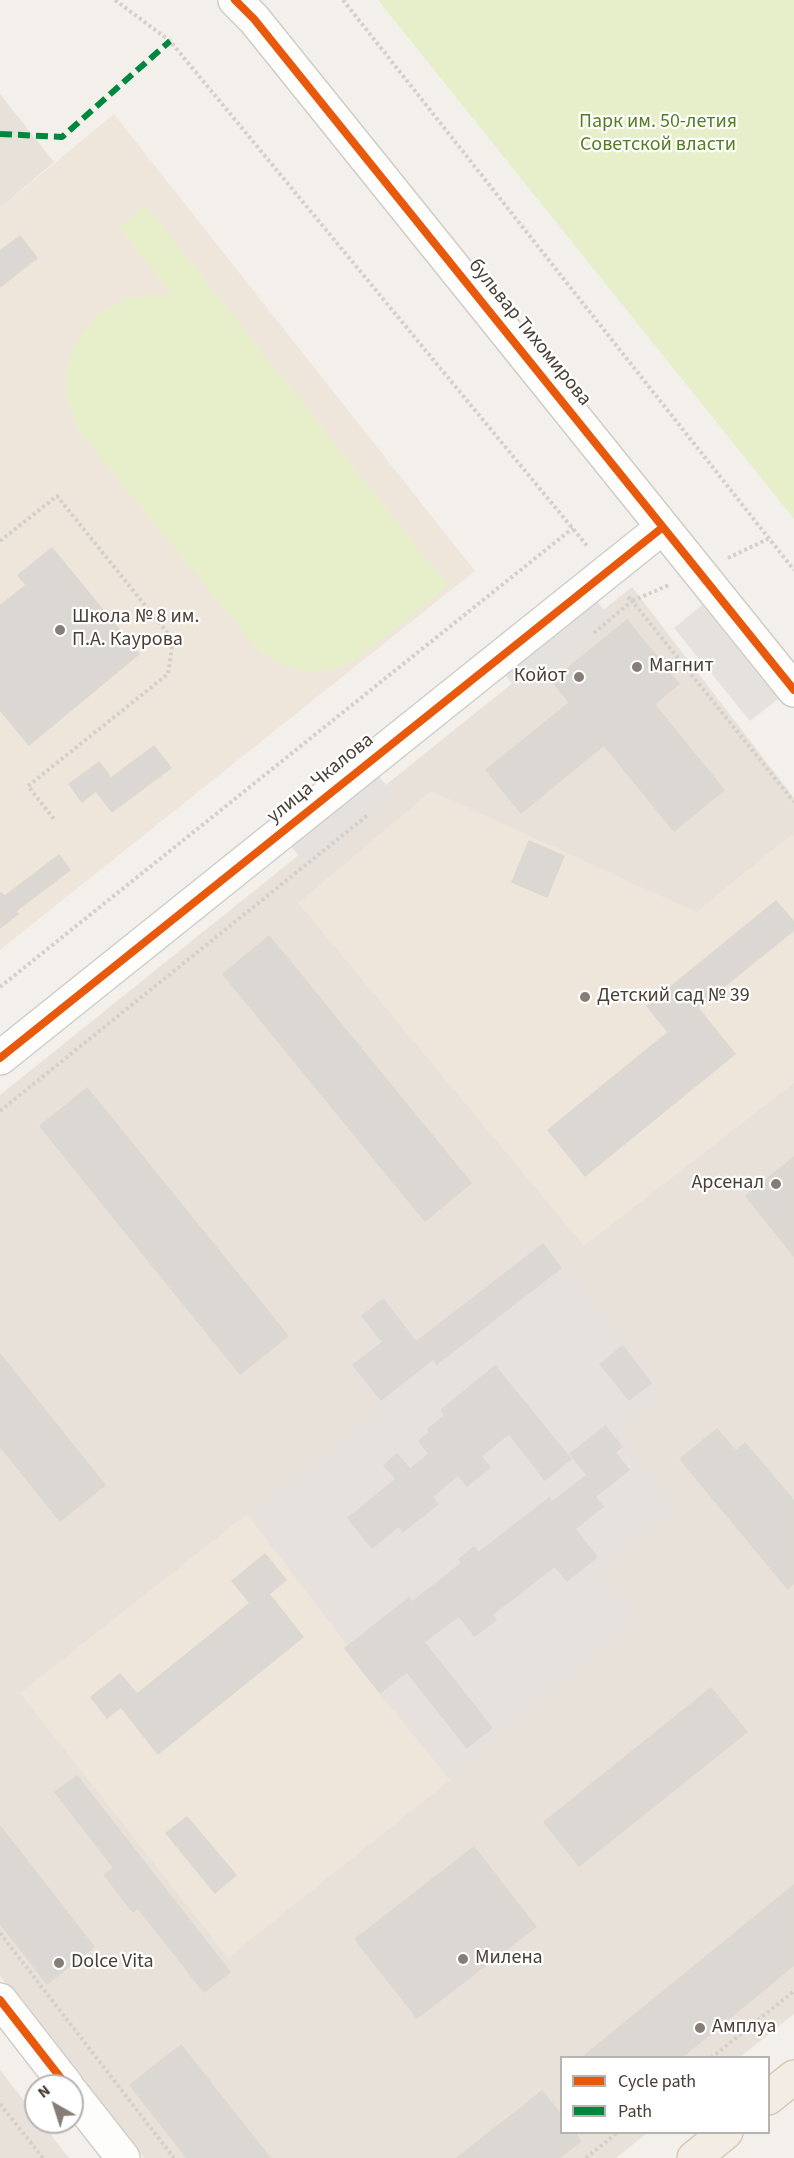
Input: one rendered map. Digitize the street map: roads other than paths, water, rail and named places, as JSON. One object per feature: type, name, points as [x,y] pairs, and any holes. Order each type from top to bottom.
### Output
[{"type":"main road","points":[[770,2096],[794,2077]]},
{"type":"main road","points":[[694,2158],[725,2134]]},
{"type":"street","name":"бульвар Тихомирова","points":[[235,0],[262,28],[794,690]]},
{"type":"street","name":"улица Чкалова","points":[[0,1058],[663,527]]},
{"type":"street","points":[[0,2000],[58,2074]]},
{"type":"street","points":[[84,2108],[123,2158]]},
{"type":"place","name":"Школа № 8 им. П.А. Каурова","points":[[60,630]]},
{"type":"place","name":"Магнит","points":[[637,667]]},
{"type":"place","name":"Койот","points":[[579,677]]},
{"type":"place","name":"Детский сад № 39","points":[[585,997]]},
{"type":"place","name":"Арсенал","points":[[776,1184]]},
{"type":"place","name":"Милена","points":[[463,1959]]},
{"type":"place","name":"Dolce Vita","points":[[59,1963]]},
{"type":"place","name":"Амплуа","points":[[700,2028]]},
{"type":"park label","name":"Парк им. 50-летия Советской власти","points":[[658,134]]}]
